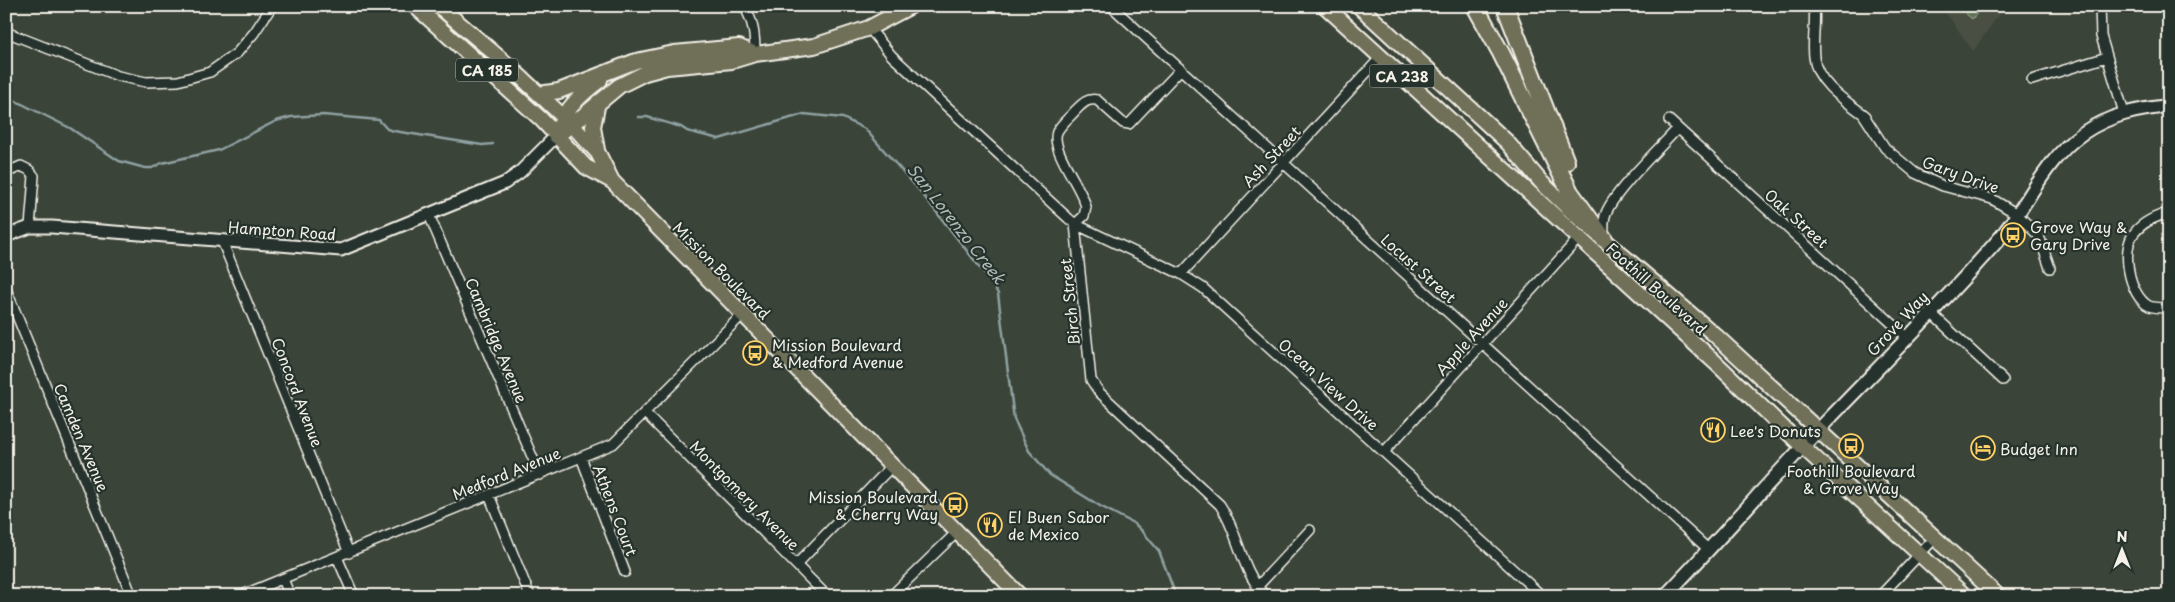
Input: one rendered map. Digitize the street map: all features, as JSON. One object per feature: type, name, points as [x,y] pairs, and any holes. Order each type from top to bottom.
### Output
[{"type":"highway","points":[[1475,6],[1501,53],[1570,192],[1604,238]]},
{"type":"highway","points":[[1506,6],[1575,185],[1604,238]]},
{"type":"main road","name":"Mission Boulevard","points":[[415,6],[519,98],[586,167],[612,181],[1020,596]]},
{"type":"main road","name":"Mission Boulevard","points":[[439,6],[568,121],[598,153],[612,181]]},
{"type":"main road","points":[[568,121],[598,102],[618,86],[644,73],[667,67],[732,61],[755,54],[814,46],[868,28],[911,6]]},
{"type":"main road","name":"Foothill Boulevard","points":[[1325,6],[1716,363],[1803,447],[1965,596]]},
{"type":"main road","name":"Foothill Boulevard","points":[[1359,6],[1507,142],[1554,195],[1714,334],[1998,596]]},
{"type":"main road","points":[[539,94],[559,92],[636,61],[674,53],[739,47],[755,54]]},
{"type":"main road","points":[[556,136],[588,89],[611,72]]},
{"type":"main road","points":[[598,102],[592,127],[598,153]]},
{"type":"main road","name":"Grove Way","points":[[1665,596],[1709,550],[1762,489],[1999,238],[2063,150],[2083,133],[2103,121],[2124,113],[2169,106]]},
{"type":"street","points":[[6,32],[118,76],[146,82],[178,81],[210,72],[237,53],[254,33],[272,6]]},
{"type":"street","points":[[744,6],[752,22],[755,36],[755,54]]},
{"type":"street","name":"Locust Street","points":[[1111,6],[1709,550]]},
{"type":"street","name":"Gary Drive","points":[[1814,6],[1814,60],[1818,70],[1831,88],[1878,128],[1893,155],[1915,173],[1943,186],[1992,199],[2017,214],[2039,236],[2050,268]]},
{"type":"street","points":[[2100,6],[2101,36],[2124,113]]},
{"type":"street","points":[[868,28],[892,56],[1075,224],[1084,216],[1086,207],[1058,148],[1056,137],[1060,127],[1084,102],[1093,99],[1097,100],[1123,123],[1130,124],[1181,69]]},
{"type":"street","name":"Ash Street","points":[[1181,274],[1381,57]]},
{"type":"street","points":[[2032,80],[2107,57]]},
{"type":"street","name":"Oak Street","points":[[1669,120],[1907,337]]},
{"type":"street","points":[[1604,238],[1604,222],[1609,207],[1634,175],[1678,128]]},
{"type":"street","name":"Hampton Road","points":[[6,236],[30,227],[341,250],[505,183],[520,172],[556,136]]},
{"type":"street","points":[[10,171],[21,166],[29,170],[34,176],[30,227]]},
{"type":"street","points":[[2169,212],[2147,221],[2133,233],[2126,261],[2133,290],[2149,306],[2169,308]]},
{"type":"street","name":"Cambridge Avenue","points":[[429,215],[540,475]]},
{"type":"street","name":"Ocean View Drive","points":[[1075,224],[1181,274],[1203,288],[1542,596]]},
{"type":"street","name":"Birch Street","points":[[1075,224],[1091,380],[1099,392],[1220,505],[1232,526],[1245,566],[1257,588],[1265,596]]},
{"type":"street","name":"Apple Avenue","points":[[1384,452],[1579,238]]},
{"type":"street","name":"Concord Avenue","points":[[222,241],[349,552]]},
{"type":"street","name":"Camden Avenue","points":[[6,289],[132,596]]},
{"type":"street","points":[[1930,312],[2003,380]]},
{"type":"street","name":"Medford Avenue","points":[[240,596],[613,444],[743,314]]},
{"type":"street","name":"Montgomery Avenue","points":[[645,413],[826,596]]},
{"type":"street","name":"Athens Court","points":[[581,458],[625,572]]},
{"type":"street","points":[[796,565],[892,466]]},
{"type":"street","points":[[489,495],[530,596]]},
{"type":"street","points":[[1257,588],[1310,530]]},
{"type":"street","points":[[891,596],[957,532]]},
{"type":"street","points":[[1880,596],[1935,538]]},
{"type":"street","points":[[337,557],[354,596]]},
{"type":"street","points":[[283,579],[290,596]]},
{"type":"shaded area","points":[[1941,6],[2005,6],[1973,51]]},
{"type":"green space","points":[[1957,6],[1983,6],[1972,19]]},
{"type":"waterway","name":"San Lorenzo Creek","points":[[6,99],[14,100],[70,128],[119,161],[145,168],[152,168],[162,163],[219,150],[276,121],[291,117],[323,115],[379,120],[387,129],[394,131],[482,145],[493,144]]},
{"type":"waterway","name":"San Lorenzo Creek","points":[[638,117],[647,117],[681,127],[687,131],[719,139],[804,114],[843,118],[865,129],[919,190],[993,284],[998,294],[1014,419],[1029,451],[1050,475],[1100,506],[1135,524],[1159,551],[1176,596]]},
{"type":"place","name":"Grove Way & Gary Drive","points":[[2013,235]]},
{"type":"place","name":"Mission Boulevard & Medford Avenue","points":[[755,353]]},
{"type":"place","name":"Lee's Donuts","points":[[1713,430]]},
{"type":"place","name":"Foothill Boulevard & Grove Way","points":[[1851,446]]},
{"type":"place","name":"Budget Inn","points":[[1983,448]]},
{"type":"place","name":"Mission Boulevard & Cherry Way","points":[[955,505]]},
{"type":"place","name":"El Buen Sabor de Mexico","points":[[990,525]]}]
